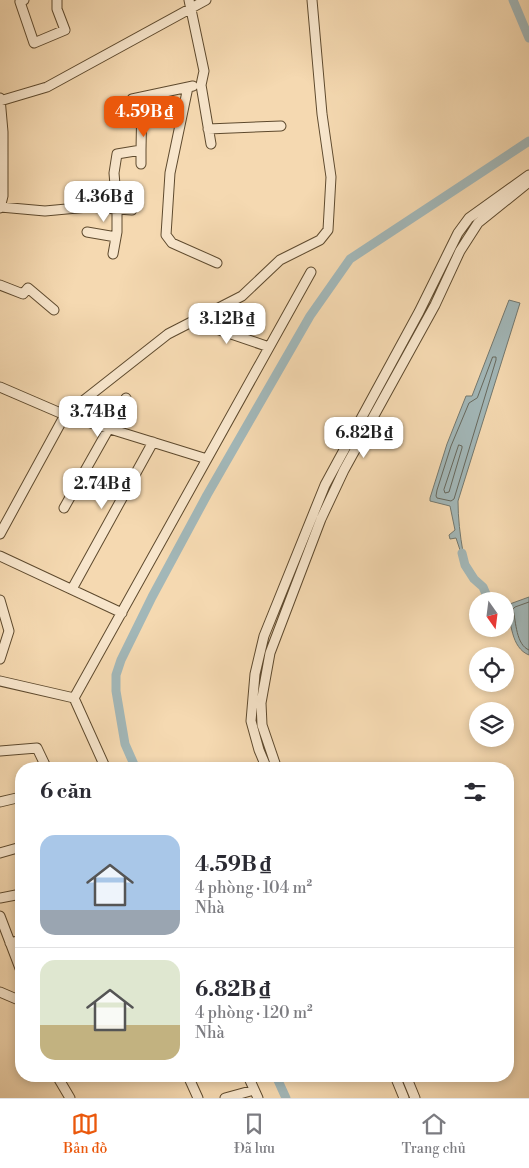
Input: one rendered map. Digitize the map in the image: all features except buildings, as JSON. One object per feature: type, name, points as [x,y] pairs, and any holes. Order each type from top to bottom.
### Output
[{"type":"street","points":[[24,0],[20,2],[34,44],[65,30],[57,9],[57,0]]},
{"type":"street","points":[[132,210],[88,207],[45,211],[0,207],[2,196],[1,100],[47,87],[190,4],[206,0]]},
{"type":"street","points":[[0,534],[65,415],[168,334],[242,296],[280,260],[320,240],[328,230],[331,177],[322,114],[312,0]]},
{"type":"street","points":[[190,4],[204,71],[200,85],[211,144]]},
{"type":"street","points":[[132,99],[200,85]]},
{"type":"street","points":[[188,87],[170,173],[166,235],[172,243],[217,263]]},
{"type":"street","points":[[141,164],[142,97]]},
{"type":"street","points":[[208,129],[281,126]]},
{"type":"street","points":[[113,254],[116,237],[117,209],[114,173],[117,154],[141,150]]},
{"type":"street","points":[[264,762],[251,721],[255,674],[264,636],[325,485],[403,342],[458,233],[469,218],[529,175]]},
{"type":"street","points":[[275,762],[262,725],[261,703],[270,653],[319,526],[344,470],[435,305],[460,251],[478,223],[529,182]]},
{"type":"street","points":[[87,232],[116,237]]},
{"type":"street","points":[[74,698],[311,272]]},
{"type":"street","points":[[0,285],[23,294],[28,288],[54,310]]},
{"type":"street","points":[[216,329],[229,303]]},
{"type":"street","points":[[193,321],[269,347]]},
{"type":"street","points":[[403,342],[412,346]]},
{"type":"street","points":[[0,387],[65,415],[207,459]]},
{"type":"street","points":[[64,508],[126,398]]},
{"type":"street","points":[[72,589],[153,442]]},
{"type":"street","points":[[309,522],[319,526]]},
{"type":"street","points":[[0,556],[122,612]]},
{"type":"street","points":[[0,600],[9,631],[0,659]]},
{"type":"street","points":[[0,680],[74,698]]},
{"type":"street","points":[[74,698],[103,762]]},
{"type":"street","points":[[0,751],[37,748],[44,762]]},
{"type":"street","points":[[0,802],[15,798]]},
{"type":"street","points":[[0,852],[15,848]]},
{"type":"street","points":[[0,898],[15,895]]},
{"type":"street","points":[[0,916],[15,956]]},
{"type":"street","points":[[10,943],[15,942]]},
{"type":"street","points":[[0,992],[15,998]]},
{"type":"street","points":[[61,1082],[70,1098]]},
{"type":"street","points":[[191,1082],[198,1098]]},
{"type":"street","points":[[225,1098],[256,1094],[251,1082]]},
{"type":"street","points":[[397,1082],[404,1098]]},
{"type":"street","points":[[408,1082],[415,1098]]},
{"type":"water","points":[[509,300],[520,303],[458,501],[463,552],[461,553],[456,538],[450,539],[449,535],[455,530],[450,506],[430,501],[430,498],[447,444],[466,396],[472,396]]},
{"type":"water","points":[[529,597],[529,655],[523,652],[514,638],[514,602]]},
{"type":"waterway","points":[[513,0],[529,38]]},
{"type":"waterway","points":[[133,762],[125,744],[116,691],[116,675],[121,660],[152,597],[207,495],[310,316],[350,259],[529,141]]},
{"type":"waterway","points":[[462,553],[465,565],[485,592]]},
{"type":"waterway","points":[[279,1082],[286,1098]]}]
